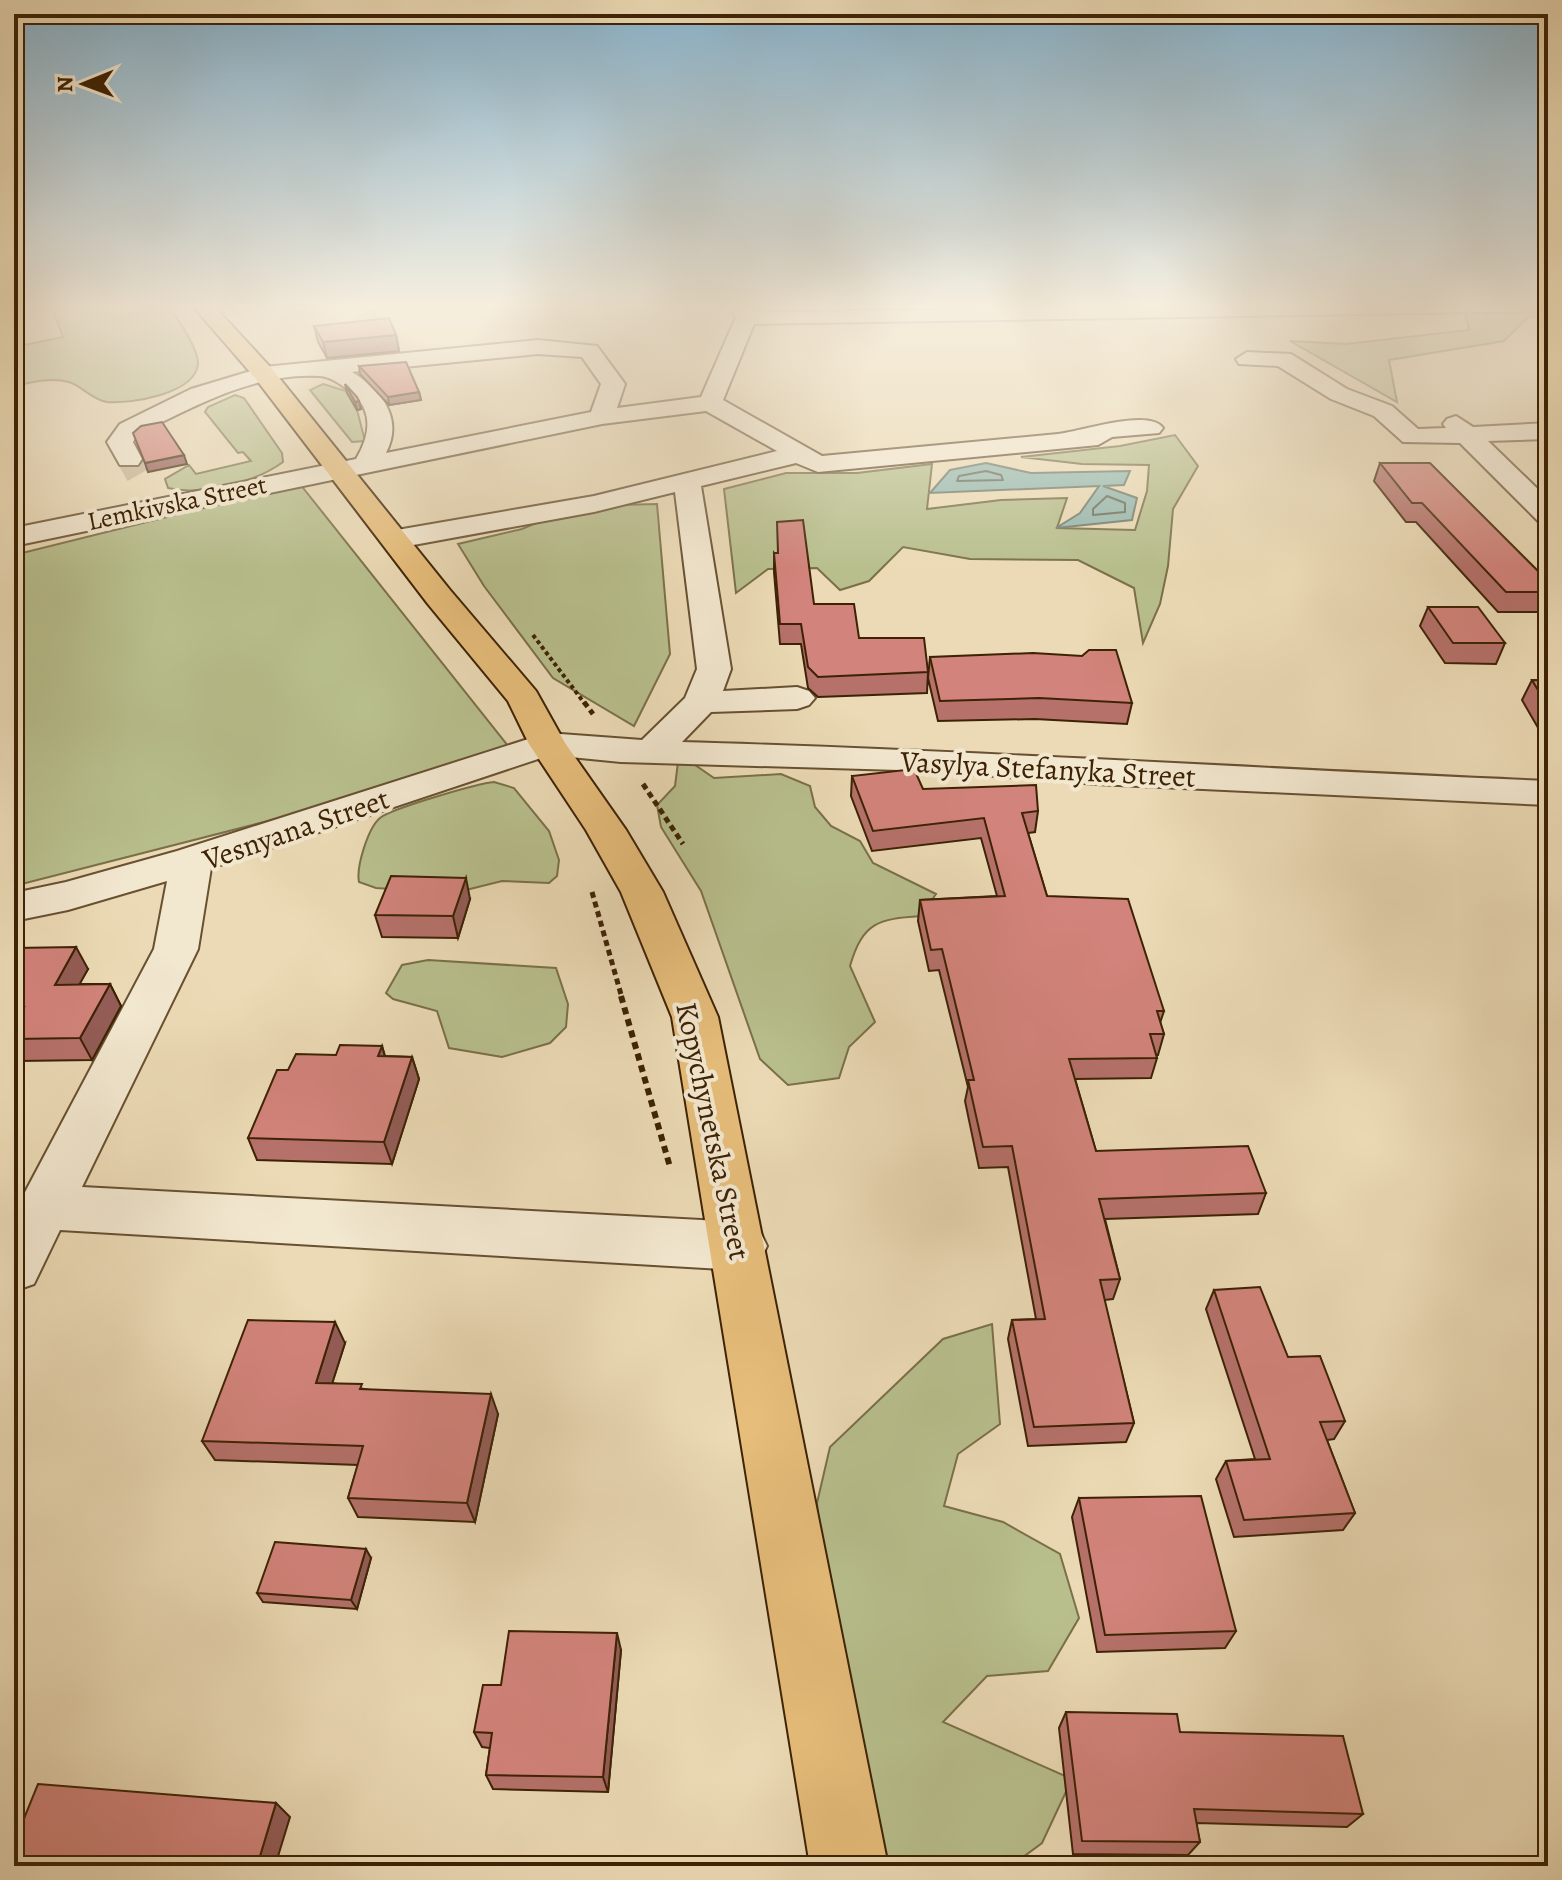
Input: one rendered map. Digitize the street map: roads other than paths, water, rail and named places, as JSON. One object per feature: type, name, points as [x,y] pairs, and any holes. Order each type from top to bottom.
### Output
[{"type":"main road","name":"Kopychynetska Street","points":[[282,393],[353,467],[397,539],[439,597],[524,698],[547,744],[606,830],[642,892],[695,1017],[739,1246],[849,1866]]},
{"type":"street","points":[[137,511],[134,467],[120,442],[129,429],[203,393]]},
{"type":"street","points":[[353,467],[381,432],[380,411],[365,393]]},
{"type":"street","points":[[602,417],[610,393]]},
{"type":"street","points":[[715,393],[710,403],[818,464],[1058,442],[1098,437],[1105,430],[1150,428]]},
{"type":"street","points":[[1337,393],[1383,411],[1412,437],[1461,429],[1548,431]]},
{"type":"street","name":"Lemkivska Street","points":[[14,537],[602,417],[710,403]]},
{"type":"street","points":[[1461,429],[1544,503]]},
{"type":"street","points":[[397,539],[594,504],[799,454]]},
{"type":"street","points":[[651,752],[701,702],[714,669],[687,481]]},
{"type":"street","points":[[701,702],[797,698]]},
{"type":"street","name":"Vasylya Stefanyka Street","points":[[547,744],[651,752],[933,760],[1097,773],[1548,793]]},
{"type":"street","name":"Vesnyana Street","points":[[14,1267],[176,949],[192,860],[547,744]]},
{"type":"street","points":[[14,907],[68,896],[192,860]]},
{"type":"street","points":[[46,1207],[739,1246]]},
{"type":"water","points":[[986,463],[1031,473],[1130,471],[1124,485],[1103,486],[1137,498],[1132,520],[1056,528],[1080,513],[1099,486],[930,493],[950,470]]},
{"type":"tunnel","points":[[129,459],[138,475]]}]
